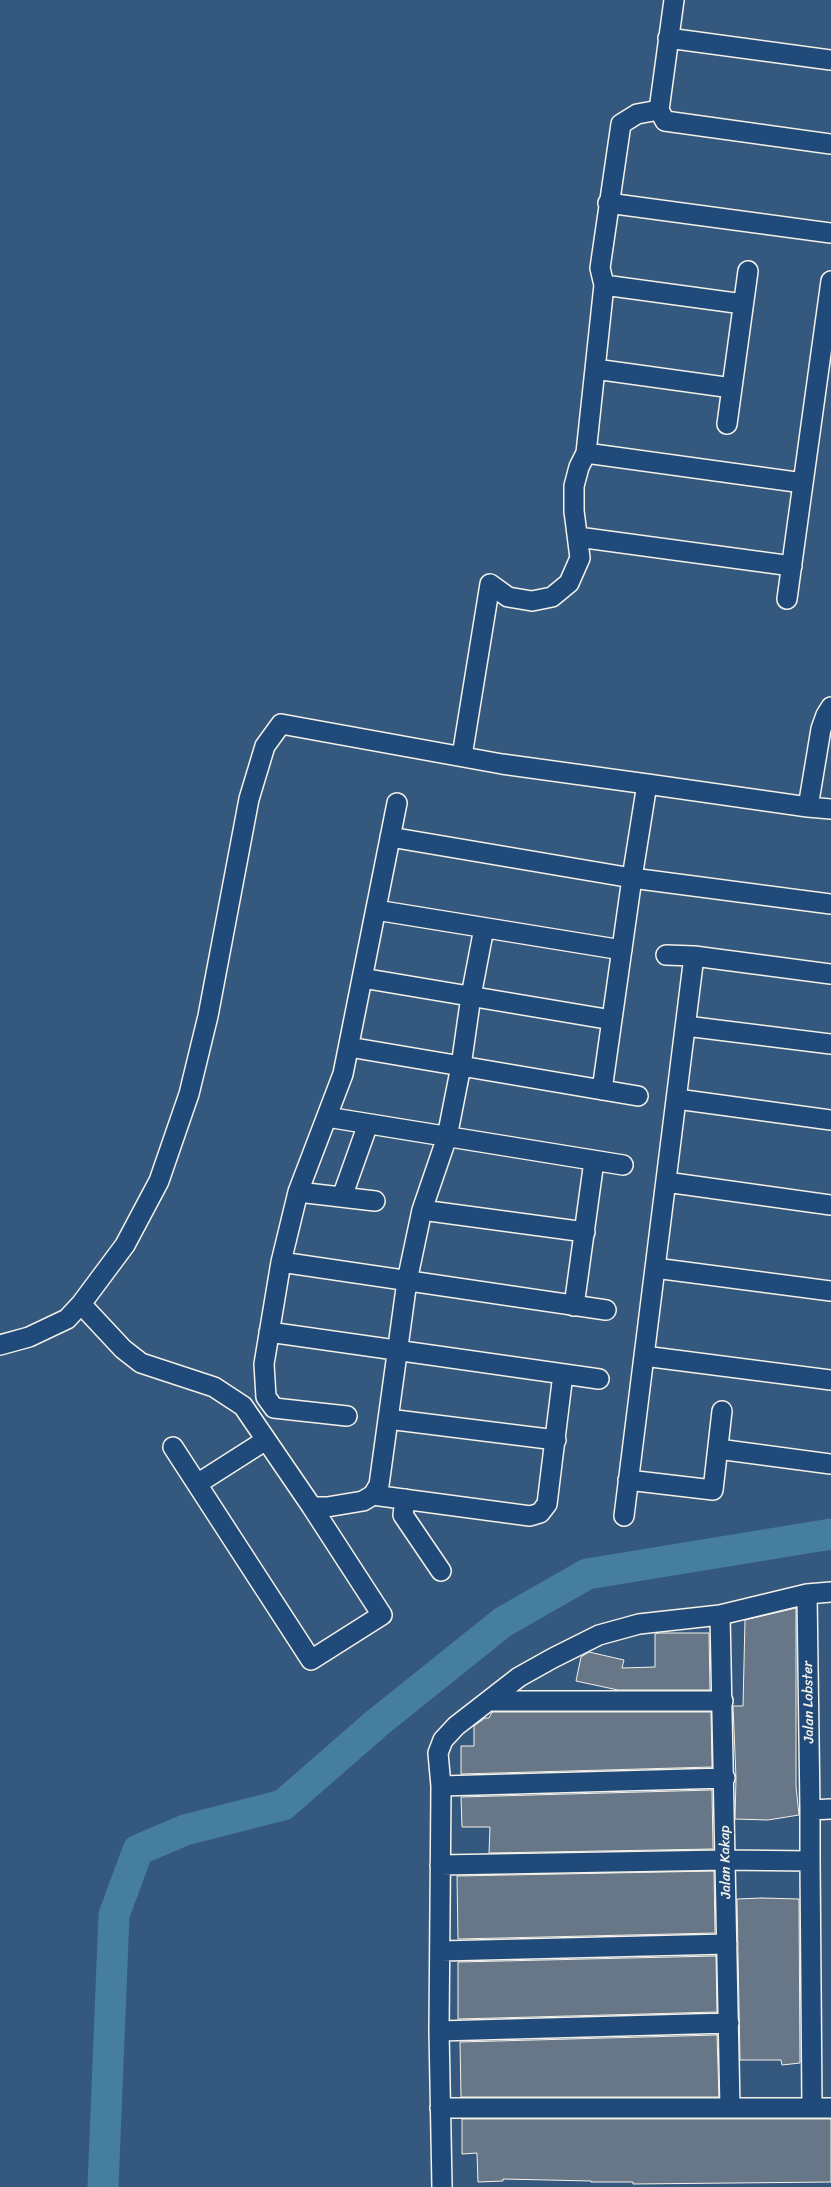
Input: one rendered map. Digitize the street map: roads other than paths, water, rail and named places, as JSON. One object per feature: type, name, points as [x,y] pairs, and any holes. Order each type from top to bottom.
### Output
[{"type":"street","points":[[674,0],[659,110],[664,121],[831,144]]},
{"type":"street","points":[[668,38],[831,60]]},
{"type":"street","points":[[462,756],[490,584],[508,597],[532,601],[552,597],[569,583],[580,558],[574,511],[574,486],[579,467],[586,453],[604,285],[600,268],[608,203],[622,124],[637,114],[659,110]]},
{"type":"street","points":[[608,203],[831,233]]},
{"type":"street","points":[[727,424],[748,271]]},
{"type":"street","points":[[787,599],[831,282]]},
{"type":"street","points":[[604,285],[743,304]]},
{"type":"street","points":[[595,369],[732,388]]},
{"type":"street","points":[[586,453],[803,483]]},
{"type":"street","points":[[578,537],[792,566]]},
{"type":"street","points":[[808,807],[829,712]]},
{"type":"street","points":[[0,1345],[29,1337],[68,1319],[130,1237],[158,1181],[189,1094],[208,1016],[249,799],[264,746],[281,724],[462,756],[808,807],[831,808]]},
{"type":"street","points":[[602,1090],[647,784]]},
{"type":"street","points":[[347,1416],[274,1408],[266,1397],[264,1364],[281,1262],[298,1192],[343,1074],[397,803]]},
{"type":"street","points":[[390,837],[632,878],[831,904]]},
{"type":"street","points":[[376,910],[622,950]]},
{"type":"street","points":[[312,1507],[327,1507],[363,1501],[373,1495],[379,1485],[407,1281],[422,1210],[447,1137],[484,928]]},
{"type":"street","points":[[666,955],[694,956],[831,974]]},
{"type":"street","points":[[624,1516],[694,956]]},
{"type":"street","points":[[362,978],[612,1020]]},
{"type":"street","points":[[686,1026],[831,1044]]},
{"type":"street","points":[[348,1047],[638,1096]]},
{"type":"street","points":[[677,1099],[831,1120]]},
{"type":"street","points":[[327,1117],[623,1165]]},
{"type":"street","points":[[342,1197],[368,1124]]},
{"type":"street","points":[[574,1306],[594,1161]]},
{"type":"street","points":[[666,1182],[831,1205]]},
{"type":"street","points":[[298,1192],[375,1201]]},
{"type":"street","points":[[422,1210],[585,1232]]},
{"type":"street","points":[[281,1262],[606,1310]]},
{"type":"street","points":[[655,1268],[831,1291]]},
{"type":"street","points":[[81,1304],[123,1348],[141,1363],[214,1387],[242,1406],[312,1507],[382,1615],[311,1660],[173,1447]]},
{"type":"street","points":[[269,1332],[599,1379]]},
{"type":"street","points":[[644,1356],[831,1380]]},
{"type":"street","points":[[373,1495],[530,1516],[540,1513],[546,1504],[564,1374]]},
{"type":"street","points":[[628,1480],[713,1490],[722,1411]]},
{"type":"street","points":[[388,1419],[556,1440]]},
{"type":"street","points":[[197,1484],[266,1440]]},
{"type":"street","points":[[718,1450],[831,1464]]},
{"type":"street","points":[[405,1499],[403,1515],[440,1571]]},
{"type":"street","points":[[442,2187],[439,2031],[441,1786],[438,1753],[442,1740],[456,1726],[519,1677],[553,1658],[612,1630],[639,1624],[720,1615],[807,1594],[831,1592]]},
{"type":"street","name":"Jalan Lobster","points":[[807,1594],[812,2108]]},
{"type":"street","name":"Jalan Kakap","points":[[720,1615],[730,2108]]},
{"type":"street","points":[[488,1701],[723,1701]]},
{"type":"street","points":[[441,1786],[724,1778]]},
{"type":"street","points":[[810,1810],[831,1809]]},
{"type":"street","points":[[440,1865],[810,1860]]},
{"type":"street","points":[[441,1951],[728,1944]]},
{"type":"street","points":[[439,2031],[729,2024]]},
{"type":"street","points":[[440,2108],[831,2108]]},
{"type":"waterway","points":[[103,2187],[114,1915],[138,1850],[185,1830],[283,1805],[377,1723],[503,1622],[587,1574],[831,1534]]}]
